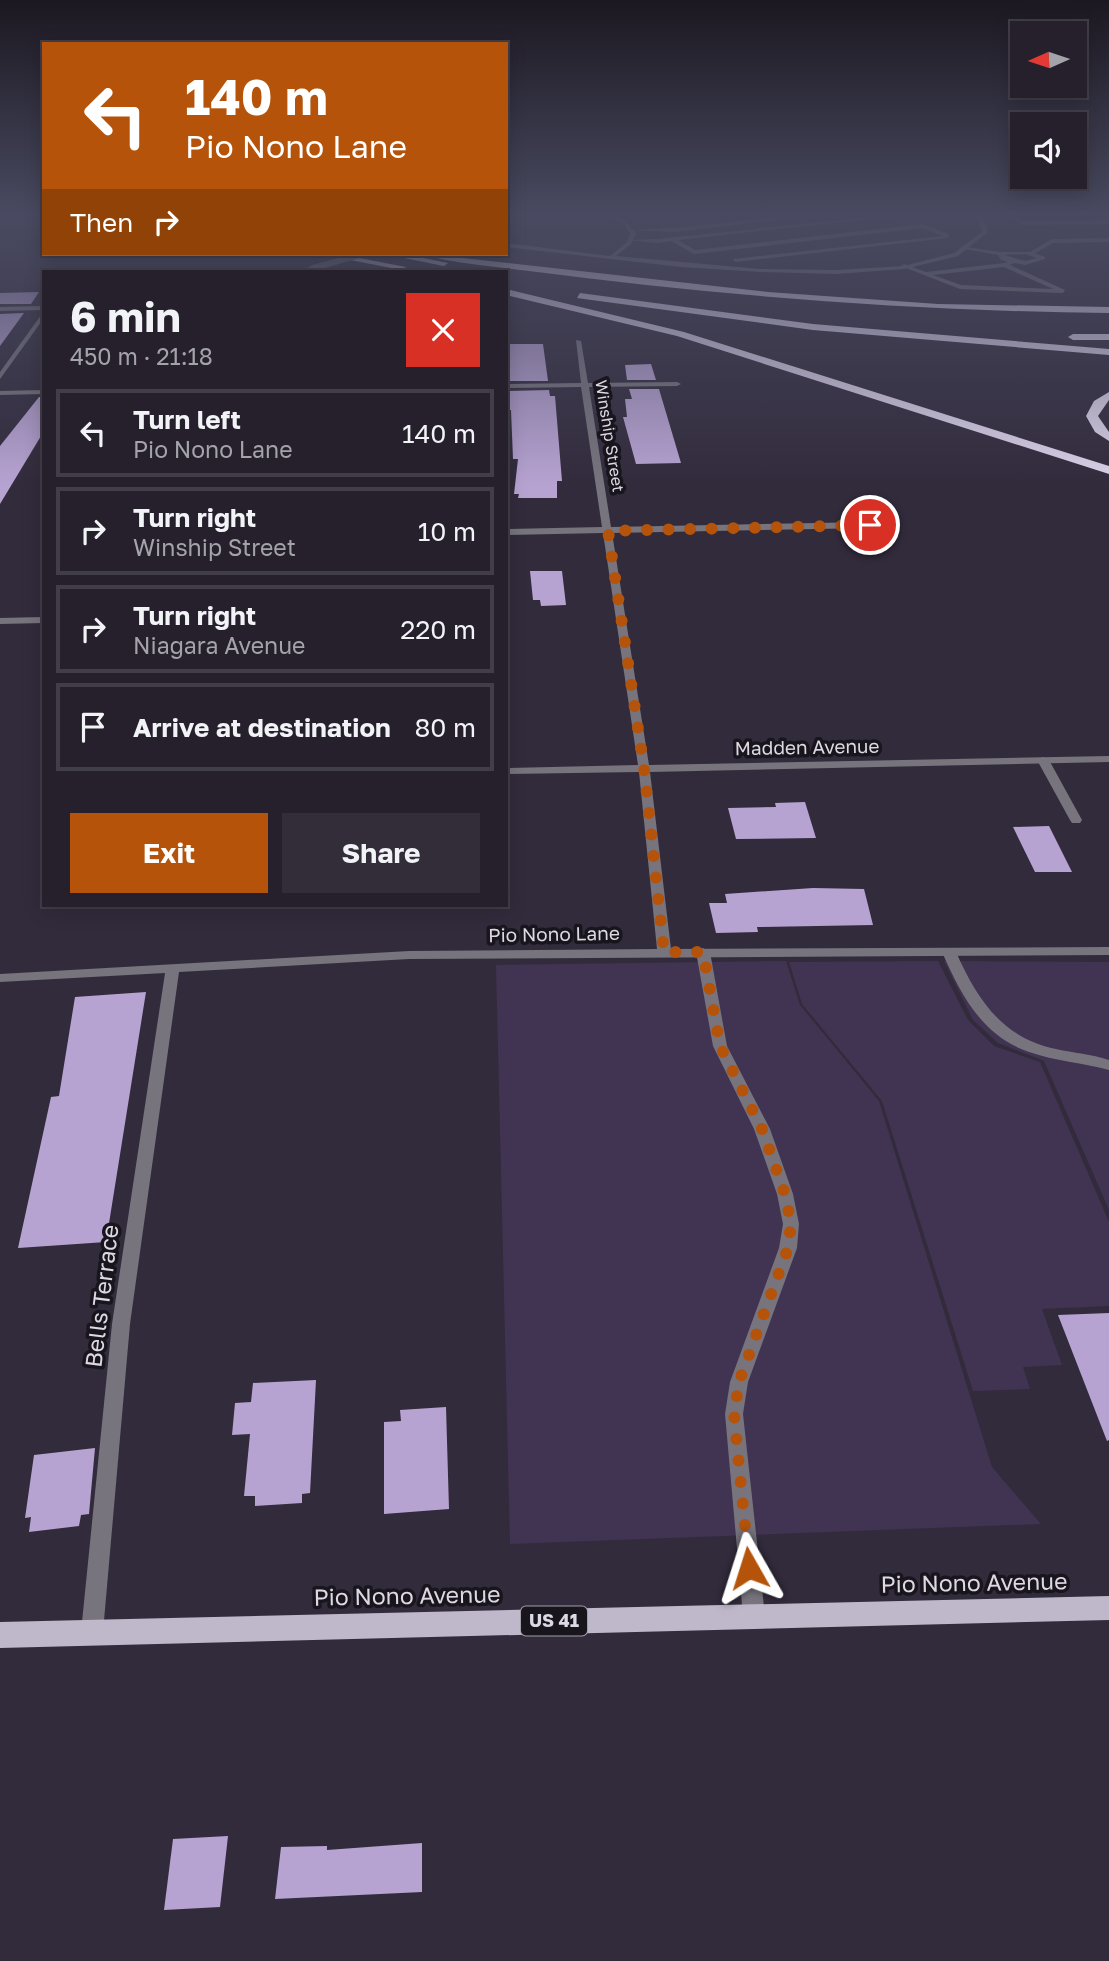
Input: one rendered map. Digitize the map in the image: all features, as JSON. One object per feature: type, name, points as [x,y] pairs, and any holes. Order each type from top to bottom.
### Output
[{"type":"highway","points":[[554,304],[680,334],[1109,470]]},
{"type":"highway","points":[[637,304],[825,329],[1109,352]]},
{"type":"highway","points":[[719,304],[799,315],[1044,337],[1109,339]]},
{"type":"highway","points":[[880,304],[1109,310]]},
{"type":"highway","points":[[1109,395],[1098,403],[1092,416],[1099,430],[1109,437]]},
{"type":"main road","name":"Pio Nono Avenue","points":[[0,1635],[1109,1608]]},
{"type":"street","points":[[0,309],[42,310]]},
{"type":"street","points":[[1,375],[42,313]]},
{"type":"street","name":"Winship Street","points":[[578,341],[644,768],[664,952]]},
{"type":"street","points":[[508,386],[677,384]]},
{"type":"street","points":[[0,393],[42,392]]},
{"type":"street","points":[[508,532],[870,525]]},
{"type":"street","points":[[0,621],[42,621]]},
{"type":"street","name":"Madden Avenue","points":[[508,771],[1109,759]]},
{"type":"street","points":[[1043,760],[1076,820]]},
{"type":"street","name":"Pio Nono Lane","points":[[0,978],[409,955],[1109,951]]},
{"type":"street","points":[[703,952],[720,1046],[762,1129],[785,1194],[791,1224],[788,1248],[739,1382],[734,1414],[754,1616]]},
{"type":"street","points":[[949,952],[977,1009],[1006,1037],[1030,1048],[1096,1060],[1109,1065]]},
{"type":"street","name":"Bells Terrace","points":[[92,1632],[121,1324],[173,969]]},
{"type":"shaded area","points":[[786,961],[800,1005],[879,1101],[992,1467],[1041,1524],[510,1544],[496,965]]},
{"type":"shaded area","points":[[938,961],[968,1020],[994,1046],[1040,1062],[1109,1222],[1109,1306],[1042,1309],[1062,1365],[1023,1367],[1030,1389],[973,1391],[882,1101],[802,1004],[789,962]]},
{"type":"shaded area","points":[[944,961],[1109,962],[1109,1210],[1044,1061],[998,1043],[973,1020]]},
{"type":"building","points":[[24,313],[0,346],[0,314]]},
{"type":"building","points":[[508,344],[543,344],[548,381],[508,381]]},
{"type":"building","points":[[651,364],[656,380],[627,380],[625,365]]},
{"type":"building","points":[[629,389],[659,389],[681,463],[636,464],[623,417],[627,417],[625,399],[632,399]]},
{"type":"building","points":[[549,390],[550,396],[555,396],[562,481],[557,481],[557,498],[518,498],[519,494],[514,494],[518,459],[513,459],[508,391]]},
{"type":"building","points":[[39,397],[42,397],[42,434],[0,504],[0,446]]},
{"type":"building","points":[[530,571],[562,571],[566,605],[541,606],[540,600],[533,600]]},
{"type":"building","points":[[805,802],[816,838],[736,839],[728,808],[776,807],[775,803]]},
{"type":"building","points":[[1049,826],[1072,872],[1035,872],[1013,827]]},
{"type":"building","points":[[813,888],[864,889],[873,925],[757,927],[758,932],[716,933],[709,903],[727,903],[725,894]]},
{"type":"building","points":[[146,992],[106,1242],[18,1248],[51,1097],[59,1096],[75,997]]},
{"type":"building","points":[[1109,1313],[1109,1440],[1107,1441],[1058,1315]]},
{"type":"building","points":[[316,1380],[310,1493],[302,1494],[302,1503],[255,1506],[255,1496],[244,1496],[250,1434],[232,1435],[235,1403],[251,1402],[253,1383]]},
{"type":"building","points":[[446,1407],[449,1509],[384,1514],[384,1422],[401,1421],[400,1410]]},
{"type":"building","points":[[95,1448],[89,1514],[81,1515],[79,1526],[29,1532],[31,1517],[25,1518],[34,1455]]},
{"type":"building","points":[[228,1836],[220,1907],[164,1910],[173,1839]]},
{"type":"building","points":[[422,1843],[422,1892],[275,1899],[281,1847],[327,1846],[327,1850]]},
{"type":"route","points":[[749,1568],[734,1414],[739,1382],[788,1248],[791,1224],[785,1194],[762,1129],[720,1046],[703,952],[664,952],[644,768],[608,531],[870,525]]}]
